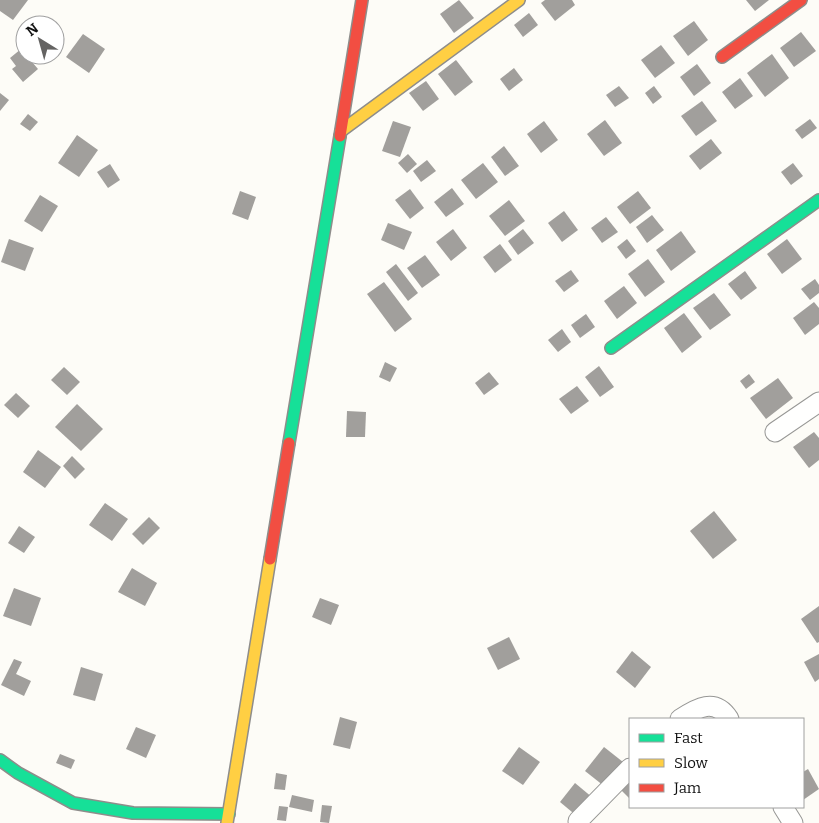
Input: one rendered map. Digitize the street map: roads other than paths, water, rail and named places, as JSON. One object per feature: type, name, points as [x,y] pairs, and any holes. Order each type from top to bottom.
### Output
[{"type":"main road","points":[[0,760],[18,773],[73,803],[133,813],[228,819],[362,0]]},
{"type":"main road","points":[[341,131],[519,0]]},
{"type":"main road","points":[[722,57],[801,0]]},
{"type":"main road","points":[[611,348],[819,200]]},
{"type":"street","points":[[775,432],[819,402]]},
{"type":"street","points":[[681,718],[696,708],[713,706],[724,712],[728,718]]},
{"type":"street","points":[[578,820],[629,769]]},
{"type":"street","points":[[784,808],[793,823]]}]
